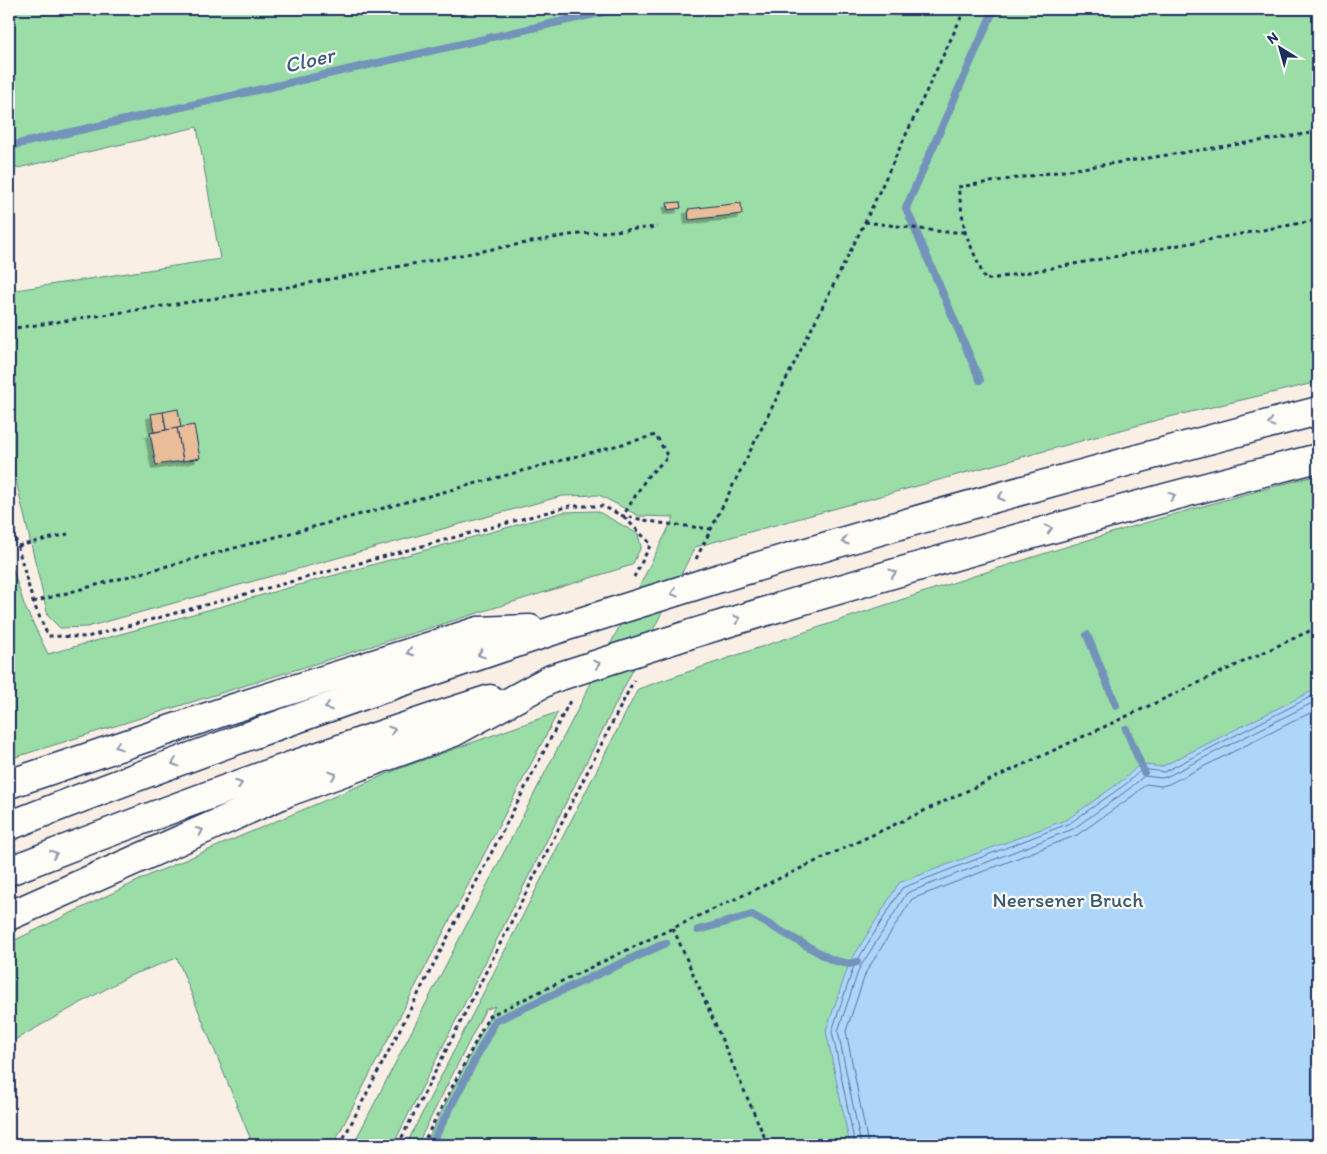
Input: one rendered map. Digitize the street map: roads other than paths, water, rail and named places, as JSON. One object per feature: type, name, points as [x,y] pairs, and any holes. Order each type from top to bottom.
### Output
[{"type":"highway","points":[[9,826],[254,734],[388,686],[561,628],[720,578],[930,516],[1179,447],[1318,411]]},
{"type":"highway","points":[[9,871],[270,773],[405,726],[691,634],[1002,542],[1318,458]]},
{"type":"highway","points":[[9,784],[54,767],[478,630],[561,628]]},
{"type":"highway","points":[[9,916],[288,792],[454,732],[551,679]]},
{"type":"highway","points":[[9,777],[54,767]]},
{"type":"highway","points":[[9,930],[87,894],[155,850]]},
{"type":"water","points":[[1318,688],[1318,1145],[850,1145],[826,1031],[849,964],[899,883],[1068,819],[1123,780],[1140,764],[1161,767]]},
{"type":"waterway","name":"Cloer","points":[[9,146],[617,9]]},
{"type":"waterway","points":[[980,380],[906,208],[994,9]]},
{"type":"waterway","points":[[1087,635],[1116,705]]},
{"type":"waterway","points":[[1126,729],[1144,772]]},
{"type":"waterway","points":[[698,930],[752,915],[832,960],[849,964],[857,962]]},
{"type":"waterway","points":[[431,1145],[495,1021],[666,943]]},
{"type":"park label","name":"Neersener Bruch","points":[[1068,899]]}]
